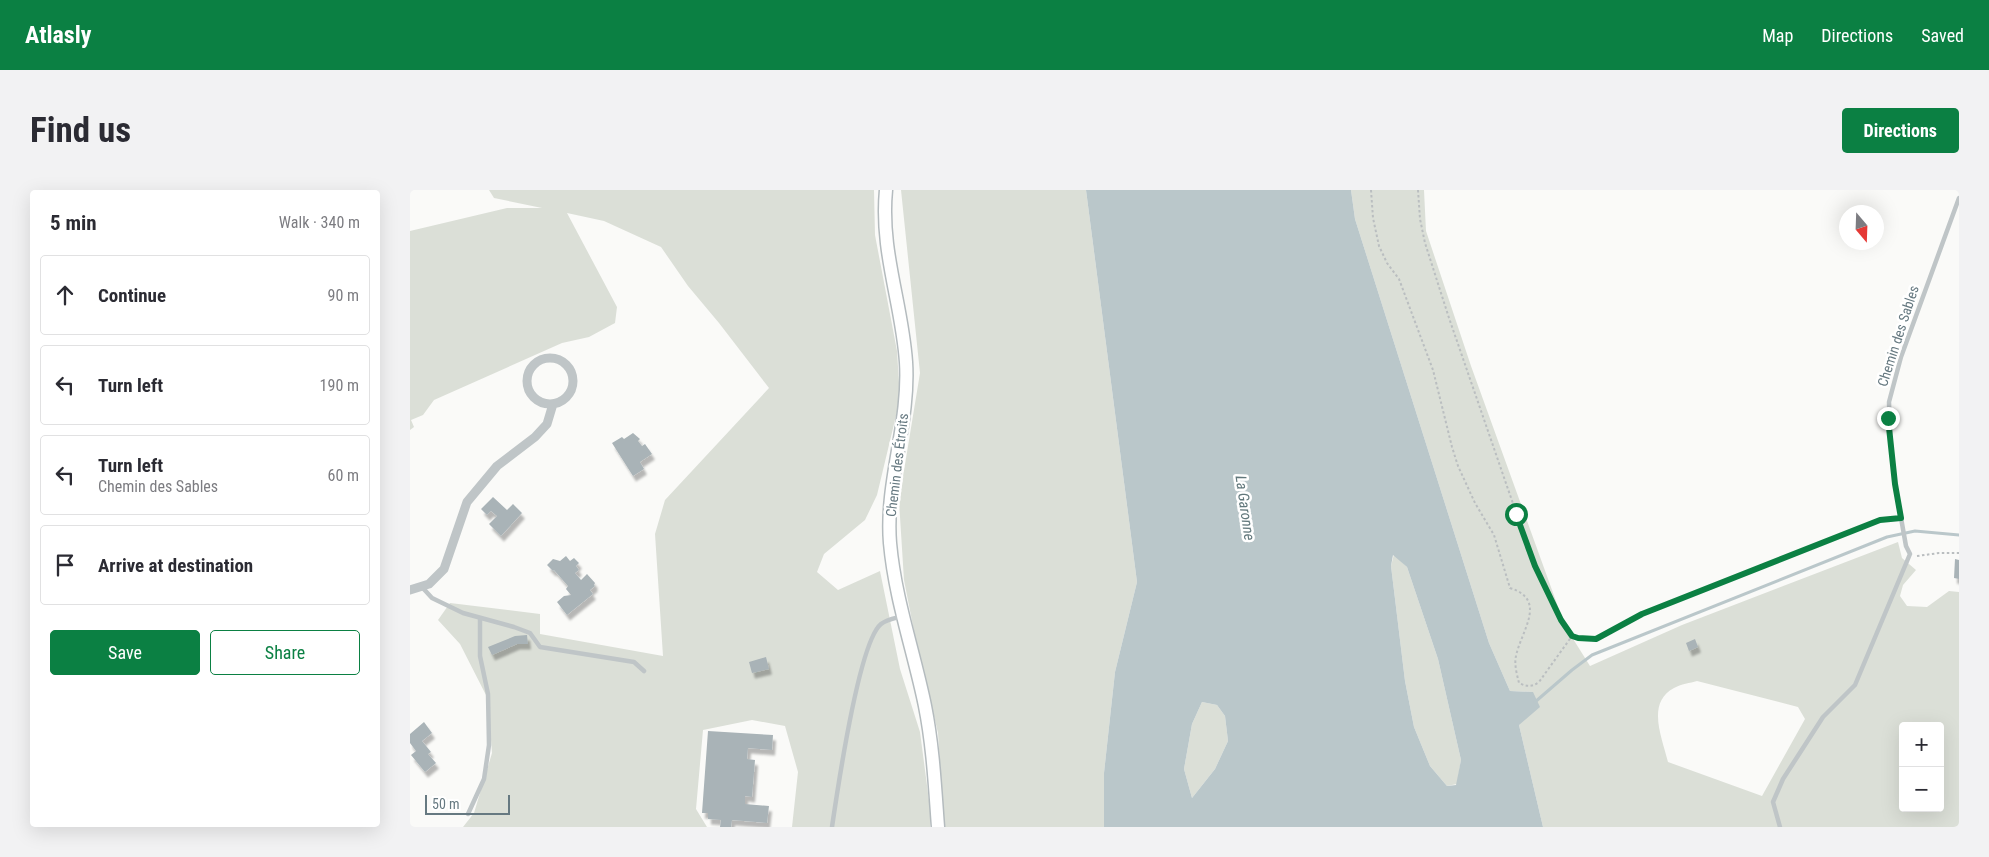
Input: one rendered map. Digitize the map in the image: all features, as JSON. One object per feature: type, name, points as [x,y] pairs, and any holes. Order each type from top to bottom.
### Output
[{"type":"main road","name":"Chemin des Étroits","points":[[886,190],[886,244],[902,328],[907,372],[892,492],[890,524],[892,560],[903,616],[930,729],[938,827]]},
{"type":"street","points":[[547,357],[562,361],[568,366],[572,374],[571,390],[560,401],[553,404],[537,400],[527,388],[528,372],[532,365],[547,357]]},
{"type":"street","points":[[410,590],[429,584],[444,569],[467,502],[497,466],[535,437],[547,424],[553,404]]},
{"type":"lane","name":"Chemin des Sables","points":[[1910,554],[1907,551],[1901,518],[1890,436],[1889,402],[1901,357],[1959,198]]},
{"type":"lane","points":[[1780,827],[1773,802],[1783,779],[1823,717],[1855,685],[1910,554]]},
{"type":"lane","points":[[421,586],[432,598],[463,613],[530,633],[540,647],[634,662],[644,670]]},
{"type":"lane","points":[[832,827],[843,753],[866,652],[876,630],[881,624],[903,616]]},
{"type":"lane","points":[[468,814],[484,779],[489,745],[488,694],[480,656],[480,618]]},
{"type":"path","points":[[1372,190],[1373,218],[1379,246],[1387,263],[1400,279],[1433,370],[1458,466],[1494,535],[1510,588],[1521,592],[1526,597],[1529,605],[1529,624],[1516,656],[1519,683],[1525,686],[1534,686],[1539,682],[1572,636]]},
{"type":"path","points":[[1418,190],[1420,219],[1425,243],[1516,514],[1535,566],[1561,620],[1572,636],[1596,639],[1642,614],[1880,520],[1901,518]]},
{"type":"path","points":[[1910,554],[1916,556],[1959,553]]},
{"type":"shaded area","points":[[489,190],[874,190],[875,235],[897,351],[900,399],[877,495],[865,520],[824,554],[817,572],[838,590],[880,571],[900,669],[920,732],[931,816],[930,827],[792,827],[798,772],[785,726],[752,720],[703,730],[696,809],[707,827],[463,827],[474,813],[492,753],[488,699],[460,644],[438,620],[450,603],[540,614],[540,634],[663,656],[655,534],[665,500],[769,388],[688,286],[661,247],[604,221],[567,213],[617,307],[615,323],[589,337],[562,343],[434,400],[423,415],[411,420],[414,427],[410,430],[410,231],[507,208],[542,208],[494,198]]},
{"type":"shaded area","points":[[901,190],[1086,190],[1137,582],[1115,672],[1104,773],[1104,827],[944,827],[938,733],[904,580],[899,501],[920,373]]},
{"type":"shaded area","points":[[1351,190],[1424,190],[1426,231],[1471,366],[1565,626],[1590,666],[1682,625],[1898,542],[1902,558],[1916,570],[1903,585],[1900,596],[1907,606],[1927,607],[1949,591],[1959,592],[1959,827],[1543,827],[1519,725],[1533,692],[1510,691],[1489,643],[1355,219]],"holes":[[[1697,681],[1798,707],[1805,719],[1762,796],[1668,762],[1660,732],[1658,711],[1660,702],[1665,694],[1674,688]]]},
{"type":"shaded area","points":[[1394,554],[1407,567],[1438,659],[1461,760],[1457,784],[1447,786],[1430,766],[1414,727],[1405,681],[1391,566]]},
{"type":"shaded area","points":[[1202,702],[1217,705],[1225,716],[1228,741],[1215,769],[1192,798],[1184,769],[1192,724]]},
{"type":"water","name":"La Garonne","points":[[1086,190],[1351,190],[1355,219],[1489,643],[1510,691],[1533,692],[1540,707],[1519,725],[1543,827],[1104,827],[1104,773],[1115,672],[1137,582]],"holes":[[[1393,555],[1407,567],[1438,659],[1461,760],[1456,785],[1447,786],[1430,766],[1414,727],[1405,681],[1391,566]],[[1202,702],[1217,705],[1225,716],[1228,741],[1215,769],[1192,798],[1184,769],[1192,724]]]},
{"type":"building","points":[[633,433],[640,439],[638,441],[642,446],[645,444],[652,454],[640,462],[644,469],[633,476],[612,443],[622,437],[624,439]]},
{"type":"building","points":[[493,497],[507,510],[513,504],[522,513],[501,536],[489,524],[497,516],[491,511],[487,515],[481,509]]},
{"type":"building","points":[[566,556],[570,561],[574,558],[579,563],[576,566],[579,570],[575,573],[581,580],[587,574],[595,583],[595,586],[590,590],[593,594],[567,615],[557,602],[564,596],[571,595],[566,589],[568,586],[547,565],[553,559],[560,561]]},
{"type":"building","points":[[1955,559],[1959,560],[1959,579],[1954,578]]},
{"type":"building","points":[[527,635],[528,644],[517,644],[492,655],[488,647],[515,636]]},
{"type":"building","points":[[1695,639],[1698,647],[1689,651],[1686,643]]},
{"type":"building","points":[[766,657],[769,669],[752,673],[749,662]]},
{"type":"building","points":[[424,722],[432,733],[422,741],[431,752],[428,754],[436,763],[425,772],[411,755],[416,751],[410,743],[410,734]]},
{"type":"building","points":[[708,731],[773,735],[772,750],[748,748],[747,759],[755,760],[752,797],[745,796],[745,804],[769,806],[767,823],[732,820],[731,827],[720,827],[721,820],[708,819],[708,813],[702,813]]},
{"type":"waterway","points":[[1535,702],[1592,655],[1887,537],[1915,531],[1959,535]]},
{"type":"route","points":[[1516,514],[1535,566],[1561,620],[1572,636],[1596,639],[1642,614],[1880,520],[1901,518],[1895,484],[1888,418]]}]
